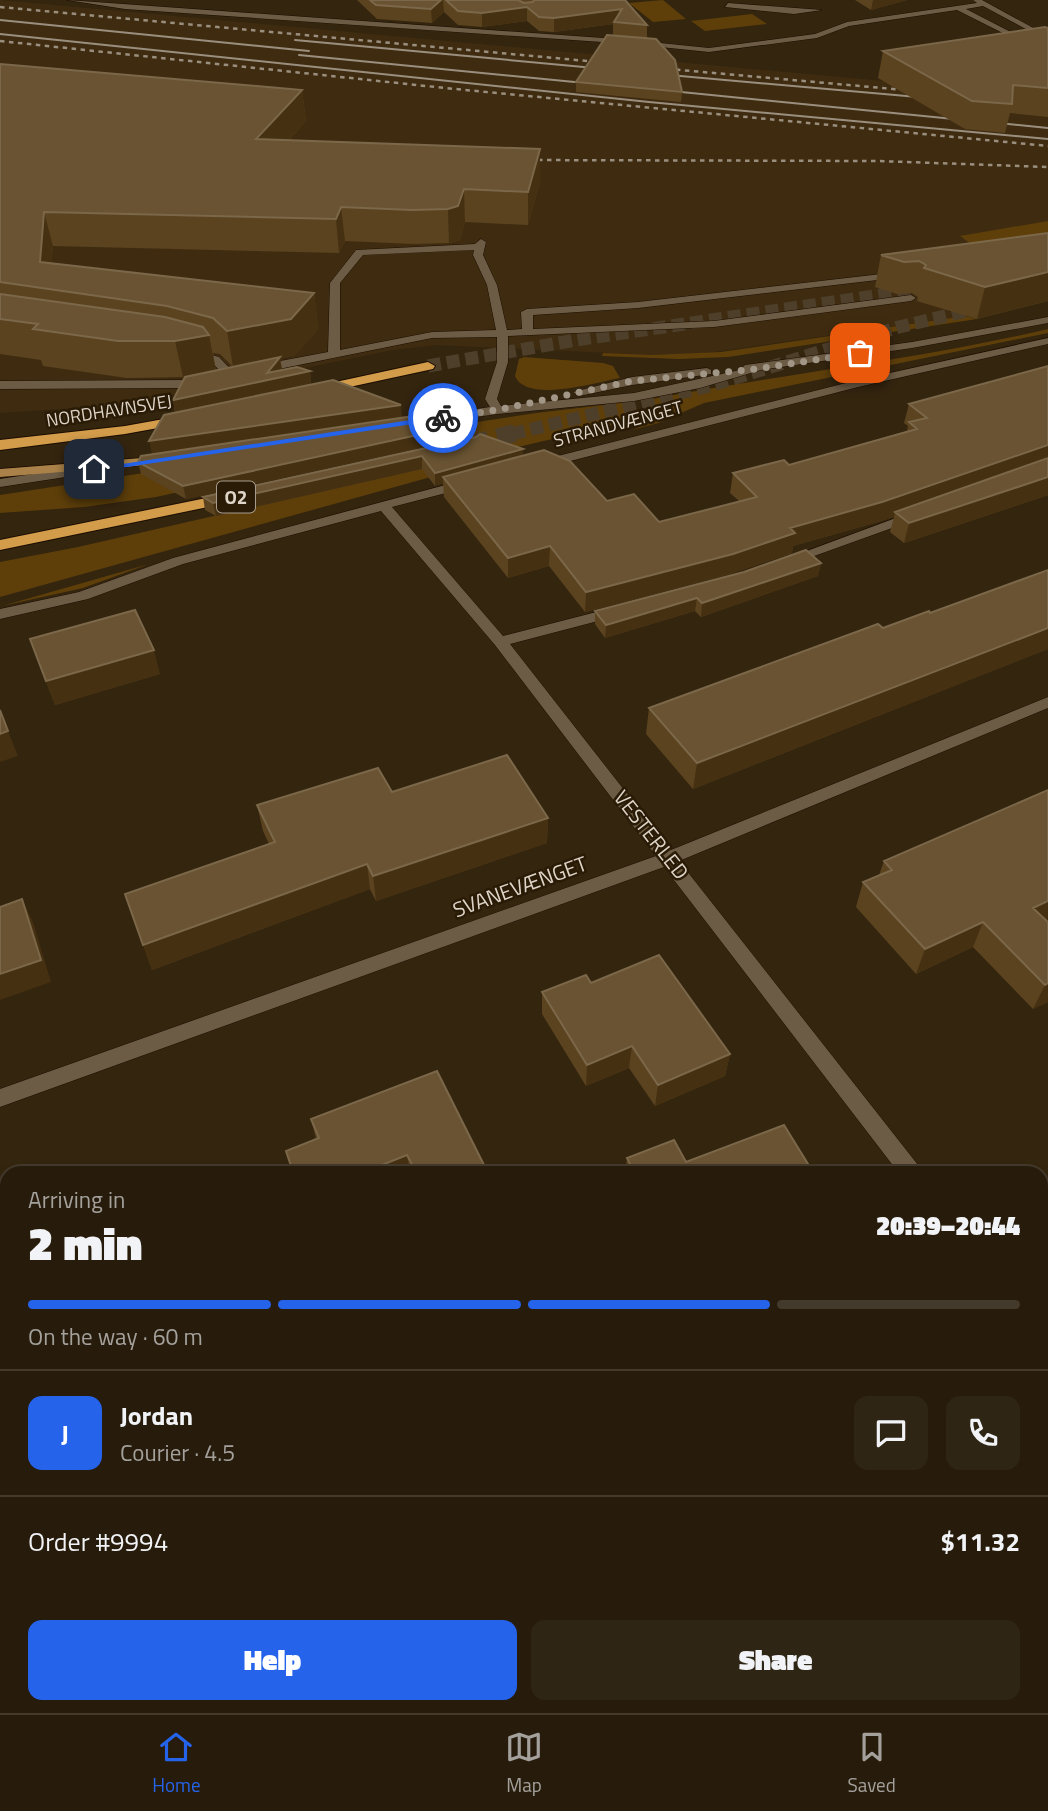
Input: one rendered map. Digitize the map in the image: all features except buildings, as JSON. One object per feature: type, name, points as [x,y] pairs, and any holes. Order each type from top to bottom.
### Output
[{"type":"highway","points":[[308,392],[428,366]]},
{"type":"highway","name":"NORDHAVNSVEJ","points":[[0,445],[125,430],[203,415]]},
{"type":"highway","name":"O2","points":[[0,545],[245,495]]},
{"type":"main road","points":[[0,473],[148,461]]},
{"type":"street","points":[[71,0],[84,0]]},
{"type":"street","points":[[78,0],[200,12],[631,42],[709,51],[817,36],[848,24],[980,2],[1048,39]]},
{"type":"street","points":[[192,0],[200,12]]},
{"type":"street","points":[[807,0],[830,16]]},
{"type":"street","points":[[945,0],[1048,54]]},
{"type":"street","points":[[728,5],[794,12],[818,10]]},
{"type":"street","points":[[838,20],[848,24]]},
{"type":"street","points":[[334,353],[335,283],[360,252],[480,245],[478,255],[484,261],[505,352],[491,398],[497,410]]},
{"type":"street","points":[[528,332],[527,312],[651,304],[912,274]]},
{"type":"street","points":[[0,385],[183,384],[432,335],[714,324],[911,298]]},
{"type":"street","name":"STRANDVÆNGET","points":[[405,423],[497,410],[634,397],[756,369],[912,345],[1048,320]]},
{"type":"street","name":"STRANDVÆNGET","points":[[535,466],[950,360],[1048,341]]},
{"type":"street","points":[[174,348],[215,359],[230,375]]},
{"type":"street","points":[[0,483],[148,461]]},
{"type":"street","points":[[0,614],[83,596],[178,561],[484,479]]},
{"type":"street","name":"VESTERLED","points":[[383,505],[500,642],[905,1166]]},
{"type":"street","points":[[774,566],[924,512]]},
{"type":"street","points":[[500,642],[631,608]]},
{"type":"street","name":"SVANEVÆNGET","points":[[0,1098],[669,858],[1048,702]]},
{"type":"shaded area","points":[[0,0],[1048,96],[1048,221],[960,237],[1048,266],[1048,301],[977,319],[965,316],[693,355],[437,345],[393,350],[159,398],[93,407],[0,413]]},
{"type":"shaded area","points":[[663,0],[686,19],[653,22],[629,3]]},
{"type":"shaded area","points":[[752,14],[767,24],[705,31],[691,21]]},
{"type":"shaded area","points":[[1048,221],[1048,250],[995,261],[960,236]]},
{"type":"shaded area","points":[[965,316],[977,319],[728,357],[679,359],[602,356],[603,353],[653,355],[721,352]]},
{"type":"shaded area","points":[[1048,329],[1048,333],[704,403],[658,423],[632,430],[643,425],[651,414],[647,400],[948,350]]},
{"type":"shaded area","points":[[524,357],[603,363],[613,366],[620,378],[579,387],[533,389],[522,384],[515,376],[519,359]]},
{"type":"shaded area","points":[[629,402],[633,409],[632,415],[617,424],[496,452],[438,475],[0,597],[0,562],[78,547],[494,452],[447,434],[156,497],[84,507],[0,513],[0,495],[536,413]]},
{"type":"shaded area","points":[[149,564],[83,588],[2,606]]},
{"type":"tunnel","points":[[428,366],[576,340],[921,289]]},
{"type":"tunnel","points":[[512,434],[713,385],[899,327],[979,308]]},
{"type":"tunnel","points":[[471,444],[519,432]]},
{"type":"tram line","points":[[0,20],[309,51]]},
{"type":"tram line","points":[[0,34],[649,102],[1048,139]]},
{"type":"tram line","points":[[295,40],[605,69]]},
{"type":"tram line","points":[[299,55],[595,84]]},
{"type":"tram line","points":[[658,74],[929,98]]},
{"type":"tram line","points":[[661,90],[964,120]]},
{"type":"tram line","points":[[989,122],[1048,128]]},
{"type":"railway","points":[[0,7],[609,63]]},
{"type":"railway","points":[[0,41],[445,88],[1048,146]]},
{"type":"railway","points":[[658,68],[916,91]]},
{"type":"railway","points":[[520,160],[878,161],[1048,167]]},
{"type":"way so far","points":[[443,418],[497,410],[632,381],[756,369],[860,353]]},
{"type":"route","points":[[94,469],[443,418]]}]
